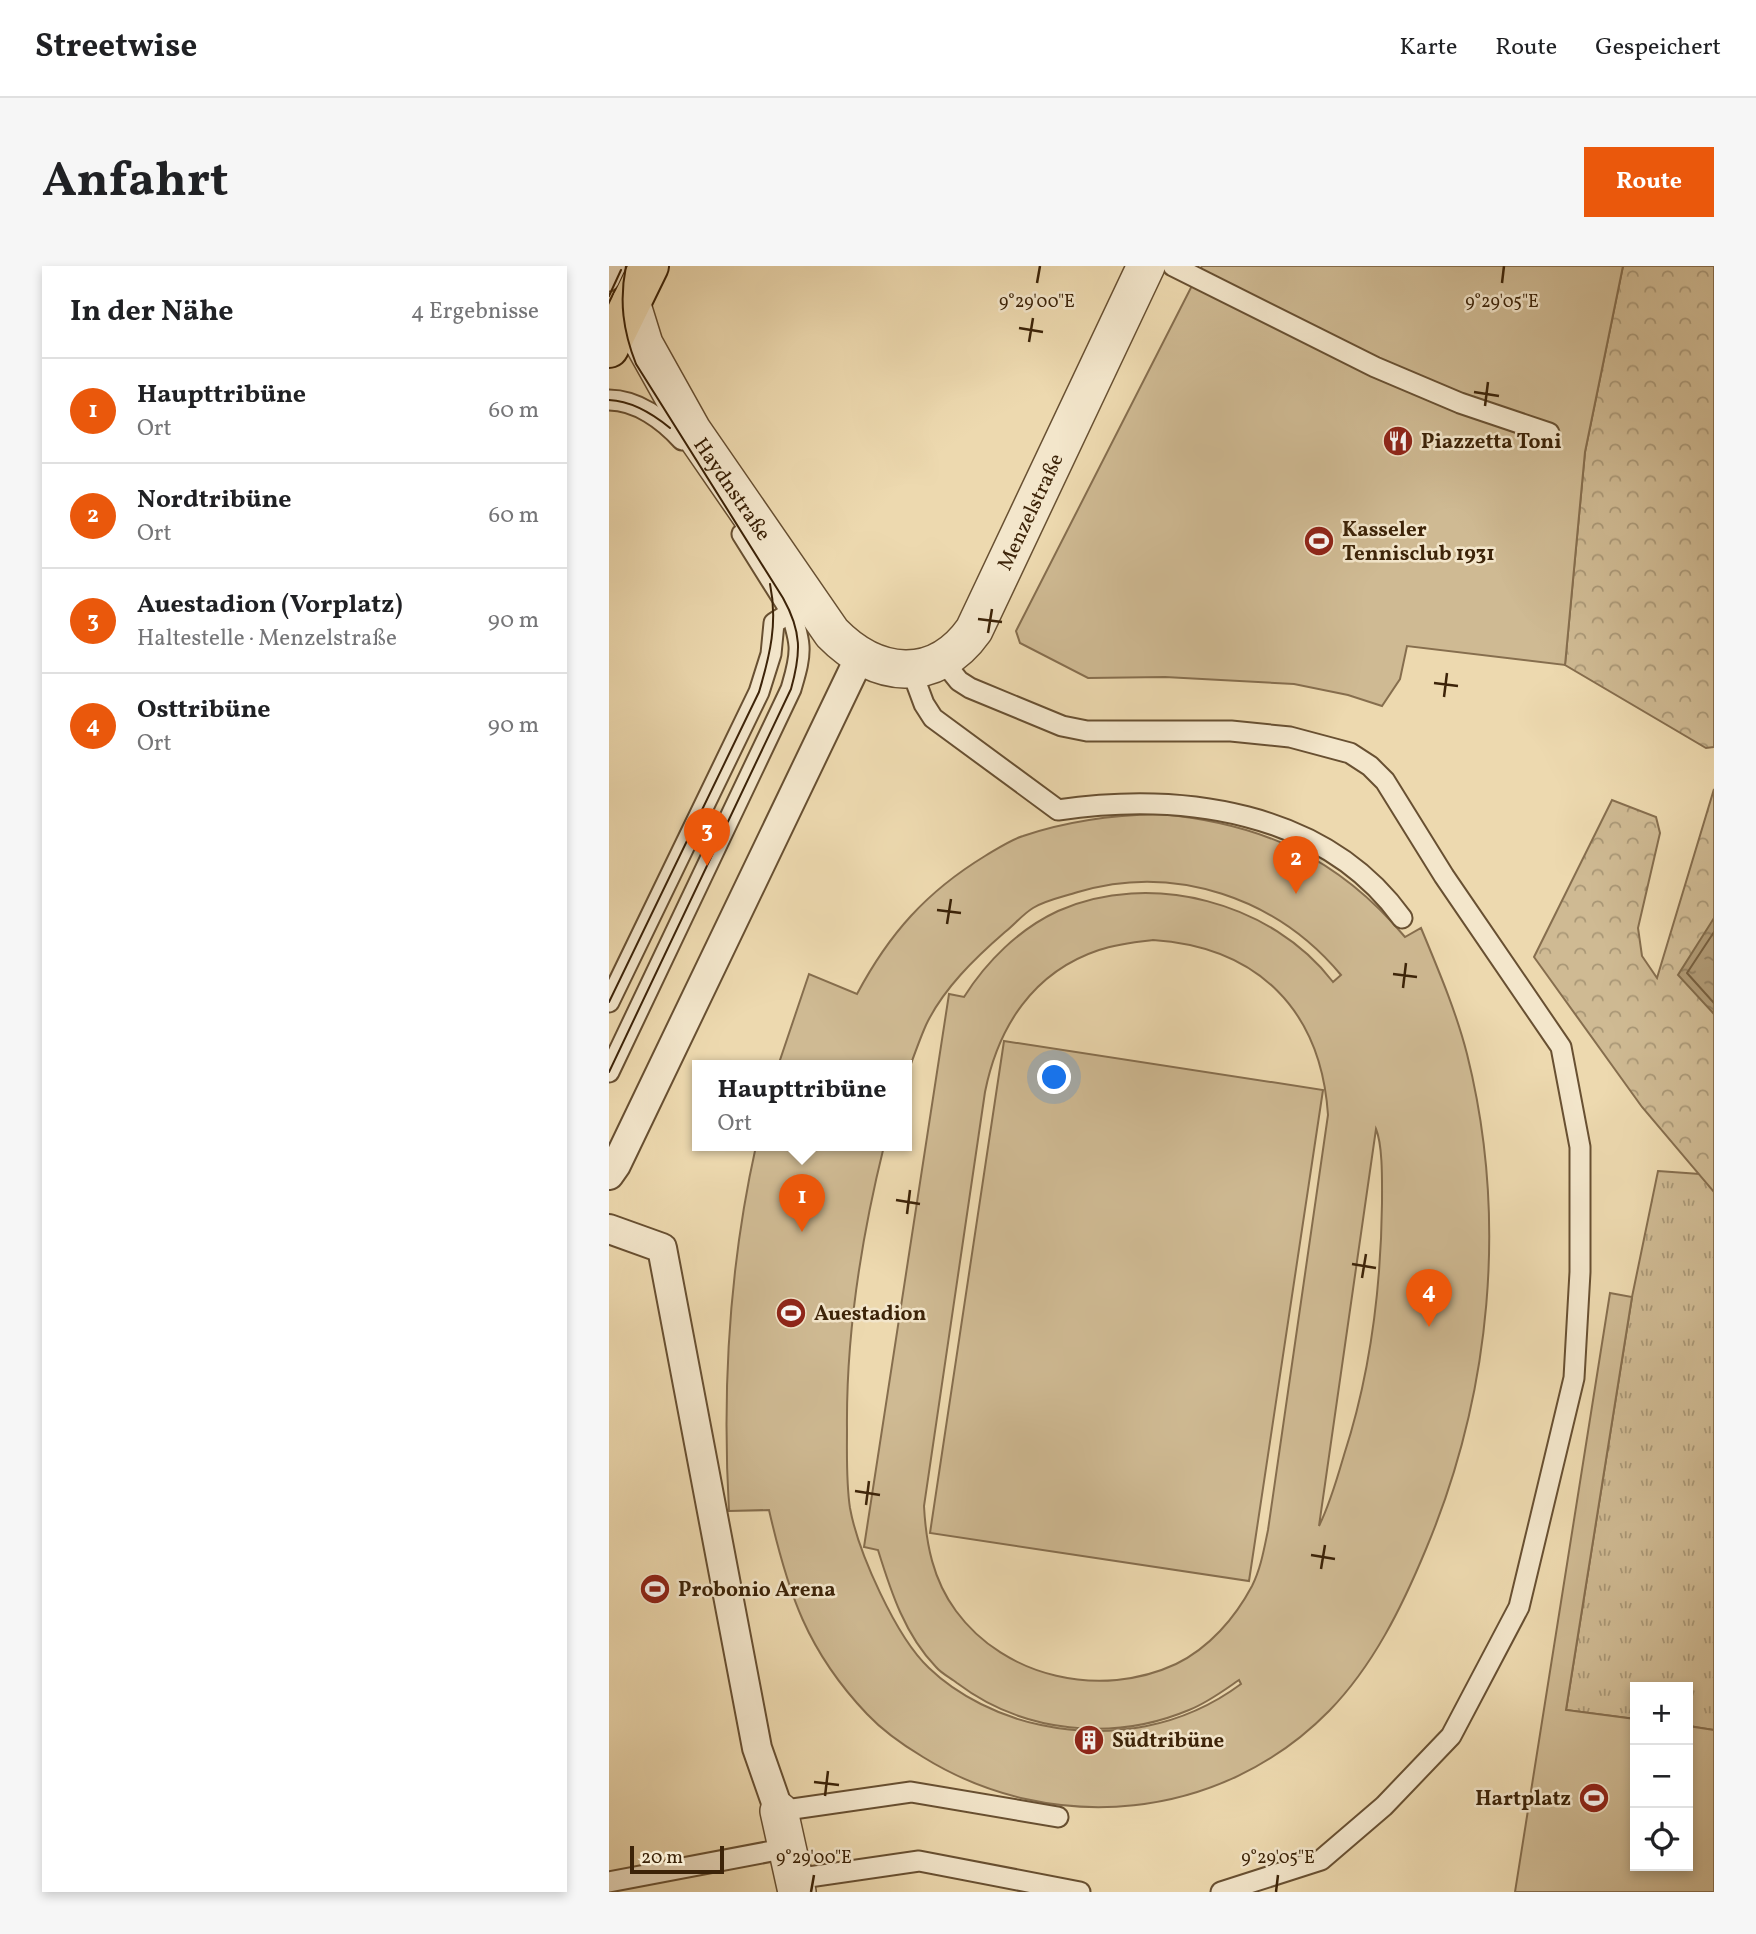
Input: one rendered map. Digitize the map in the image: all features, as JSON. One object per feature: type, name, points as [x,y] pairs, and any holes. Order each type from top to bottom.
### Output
[{"type":"main road","points":[[620,303],[649,266]]},
{"type":"street","name":"Menzelstraße","points":[[926,665],[955,651],[974,630],[1146,266]]},
{"type":"street","name":"Haydnstraße","points":[[620,303],[644,344],[687,435],[793,596],[858,662]]},
{"type":"street","points":[[611,1167],[858,662],[898,670],[926,665]]},
{"type":"street","points":[[609,1229],[662,1248],[757,1748],[779,1811],[793,1873]]},
{"type":"lane","points":[[616,266],[620,303]]},
{"type":"lane","points":[[1173,266],[1375,367],[1460,403],[1549,433]]},
{"type":"lane","points":[[609,400],[621,400],[644,410],[687,435],[763,566],[770,585],[774,623],[771,654],[759,692],[609,1002]]},
{"type":"lane","points":[[609,1072],[791,689],[798,666],[799,647],[793,596],[763,566]]},
{"type":"lane","points":[[774,623],[793,596]]},
{"type":"lane","points":[[1221,1892],[1321,1860],[1384,1806],[1451,1736],[1519,1608],[1574,1378],[1580,1272],[1580,1147],[1561,1047],[1444,876],[1384,781],[1370,766],[1350,754],[1290,737],[1231,732],[1087,732],[1062,726],[970,688],[926,665],[924,704],[933,718],[1058,810],[1117,803],[1167,803],[1235,813],[1266,821],[1324,848],[1349,864],[1373,885],[1402,918]]},
{"type":"lane","points":[[779,1811],[911,1792],[1058,1817]]},
{"type":"lane","points":[[609,1882],[793,1873],[919,1861],[1080,1892]]},
{"type":"green space","name":"Kasseler Tennisclub 1931","points":[[1202,266],[1623,266],[1585,452],[1565,665],[1407,646],[1400,679],[1382,706],[1348,695],[1294,684],[1165,677],[1088,678],[1020,643],[1016,631]]},
{"type":"green space","points":[[1623,266],[1714,266],[1714,747],[1706,748],[1565,665],[1585,452]]},
{"type":"green space","points":[[1714,789],[1714,1192],[1642,1107],[1534,957],[1612,800],[1656,817],[1660,833],[1638,928],[1642,956],[1657,978]]},
{"type":"green space","name":"Auestadion","points":[[1159,814],[1231,826],[1264,836],[1325,865],[1353,885],[1405,937],[1421,928],[1446,990],[1467,1054],[1480,1116],[1487,1179],[1489,1242],[1486,1305],[1478,1368],[1466,1429],[1448,1490],[1407,1592],[1385,1635],[1359,1675],[1329,1711],[1286,1748],[1238,1776],[1187,1795],[1134,1805],[1080,1807],[1026,1799],[973,1783],[923,1757],[893,1737],[846,1691],[815,1644],[803,1620],[784,1568],[769,1510],[729,1511],[727,1373],[739,1237],[755,1151],[883,1151],[868,1216],[852,1321],[847,1393],[847,1478],[854,1526],[870,1570],[892,1615],[916,1654],[953,1688],[981,1704],[1011,1717],[1067,1729],[1120,1730],[1171,1720],[1219,1699],[1241,1684],[1239,1680],[1189,1710],[1130,1726],[1100,1729],[1069,1727],[1010,1713],[983,1700],[944,1674],[925,1655],[907,1627],[878,1550],[864,1547],[949,994],[964,997],[993,959],[1017,937],[1044,918],[1094,899],[1131,894],[1169,894],[1207,901],[1243,914],[1277,931],[1307,954],[1333,982],[1341,975],[1315,948],[1287,925],[1255,907],[1222,894],[1187,885],[1151,882],[1115,884],[1049,901],[1026,913],[971,963],[941,999],[926,1025],[912,1062],[780,1060],[809,974],[857,994],[896,933],[927,900],[964,870],[1018,838],[1056,826],[1107,817]],"holes":[[[1153,940],[1190,945],[1224,956],[1253,971],[1277,991],[1297,1015],[1312,1044],[1323,1078],[1328,1115],[1268,1530],[1255,1579],[1245,1598],[1229,1621],[1199,1650],[1176,1664],[1147,1675],[1117,1680],[1056,1676],[1027,1666],[976,1634],[956,1611],[942,1587],[936,1574],[927,1534],[924,1506],[985,1092],[999,1045],[1009,1024],[1037,987],[1055,972],[1099,950],[1119,945]],[[1376,1129],[1382,1203],[1373,1330],[1353,1424],[1333,1491],[1319,1526]]]},
{"type":"green space","points":[[1004,1041],[1323,1090],[1249,1581],[930,1533]]},
{"type":"green space","points":[[1658,1171],[1714,1175],[1714,1730],[1693,1727],[1693,1682],[1630,1682],[1630,1718],[1566,1710],[1632,1297]]},
{"type":"green space","points":[[1610,1293],[1632,1297],[1566,1710],[1630,1718],[1630,1871],[1693,1871],[1693,1727],[1714,1730],[1714,1892],[1515,1892]]},
{"type":"water","points":[[1714,918],[1714,1014],[1678,975]]},
{"type":"tram line","points":[[609,1072],[791,689],[798,653],[797,632],[783,598],[636,364],[623,316],[626,266]]},
{"type":"tram line","points":[[609,296],[621,270]]},
{"type":"tram line","points":[[609,400],[641,409],[670,428]]},
{"type":"tram line","points":[[609,1002],[759,692],[772,638],[770,584]]},
{"type":"place","name":"Piazzetta Toni","points":[[1398,441]]},
{"type":"place","name":"Kasseler Tennisclub 1931","points":[[1319,541]]},
{"type":"place","name":"Auestadion (Vorplatz)","points":[[707,866]]},
{"type":"place","name":"Nordtribüne","points":[[1296,894]]},
{"type":"place","name":"Haupttribüne","points":[[802,1232]]},
{"type":"place","name":"Auestadion","points":[[791,1313]]},
{"type":"place","name":"Osttribüne","points":[[1429,1327]]},
{"type":"place","name":"Probonio Arena","points":[[655,1589]]},
{"type":"place","name":"Südtribüne","points":[[1089,1740]]},
{"type":"place","name":"Hartplatz","points":[[1594,1798]]}]
